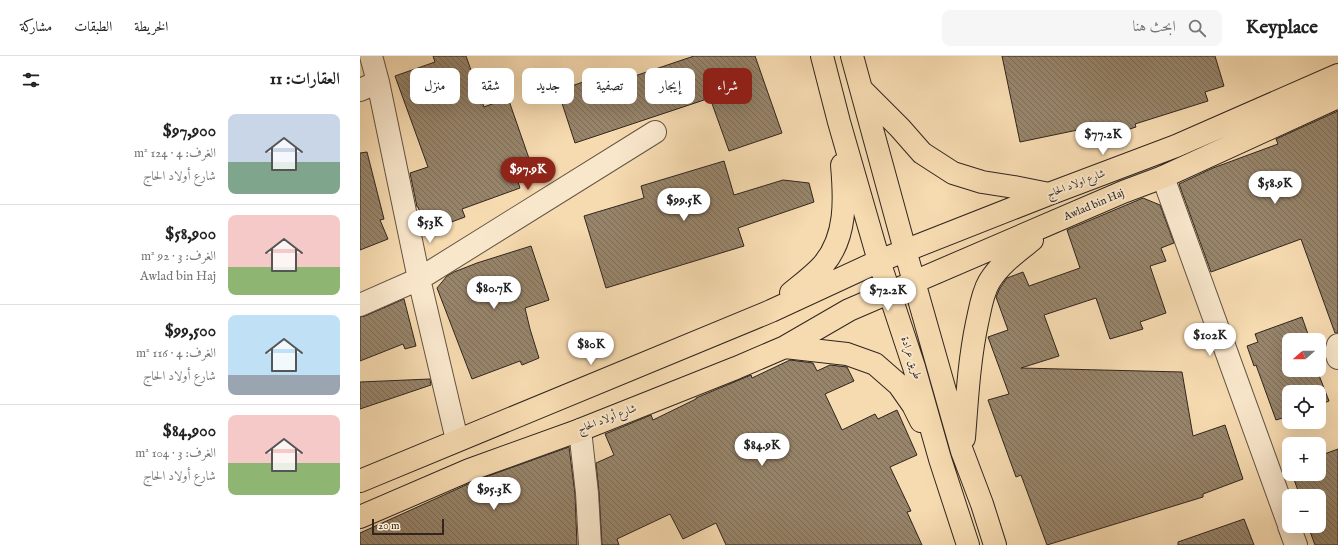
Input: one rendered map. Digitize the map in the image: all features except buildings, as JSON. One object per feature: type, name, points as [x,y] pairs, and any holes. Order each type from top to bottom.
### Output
[{"type":"main road","name":"طريق عرادة","points":[[822,56],[839,122],[879,261],[914,367],[940,459],[968,545]]},
{"type":"main road","name":"طريق عرادة","points":[[852,56],[962,451],[996,545]]},
{"type":"main road","name":"شارع اولاد الحاج","points":[[772,311],[834,281],[905,250],[1176,146],[1338,75]]},
{"type":"main road","points":[[862,90],[900,128],[922,153],[953,172],[982,182],[1048,194]]},
{"type":"main road","name":"Awlad bin Haj","points":[[850,310],[1123,192],[1163,177],[1338,97]]},
{"type":"main road","points":[[360,481],[772,311],[824,264],[837,244],[843,220],[844,188],[839,122]]},
{"type":"main road","points":[[962,451],[971,357],[980,308],[989,282],[1007,260],[1052,223]]},
{"type":"main road","name":"شارع أولاد الحاج","points":[[360,517],[469,470],[580,430],[736,368],[785,347],[850,310]]},
{"type":"main road","points":[[785,347],[847,354],[875,364],[899,384],[913,405],[940,459]]},
{"type":"street","points":[[371,56],[369,86],[420,279],[457,440]]},
{"type":"street","points":[[360,304],[420,279],[655,132]]},
{"type":"street","points":[[1163,177],[1282,507]]},
{"type":"street","points":[[1338,345],[1336,352],[1338,358]]},
{"type":"street","points":[[580,430],[587,493],[590,545]]},
{"type":"street","points":[[1292,533],[1296,545]]}]
